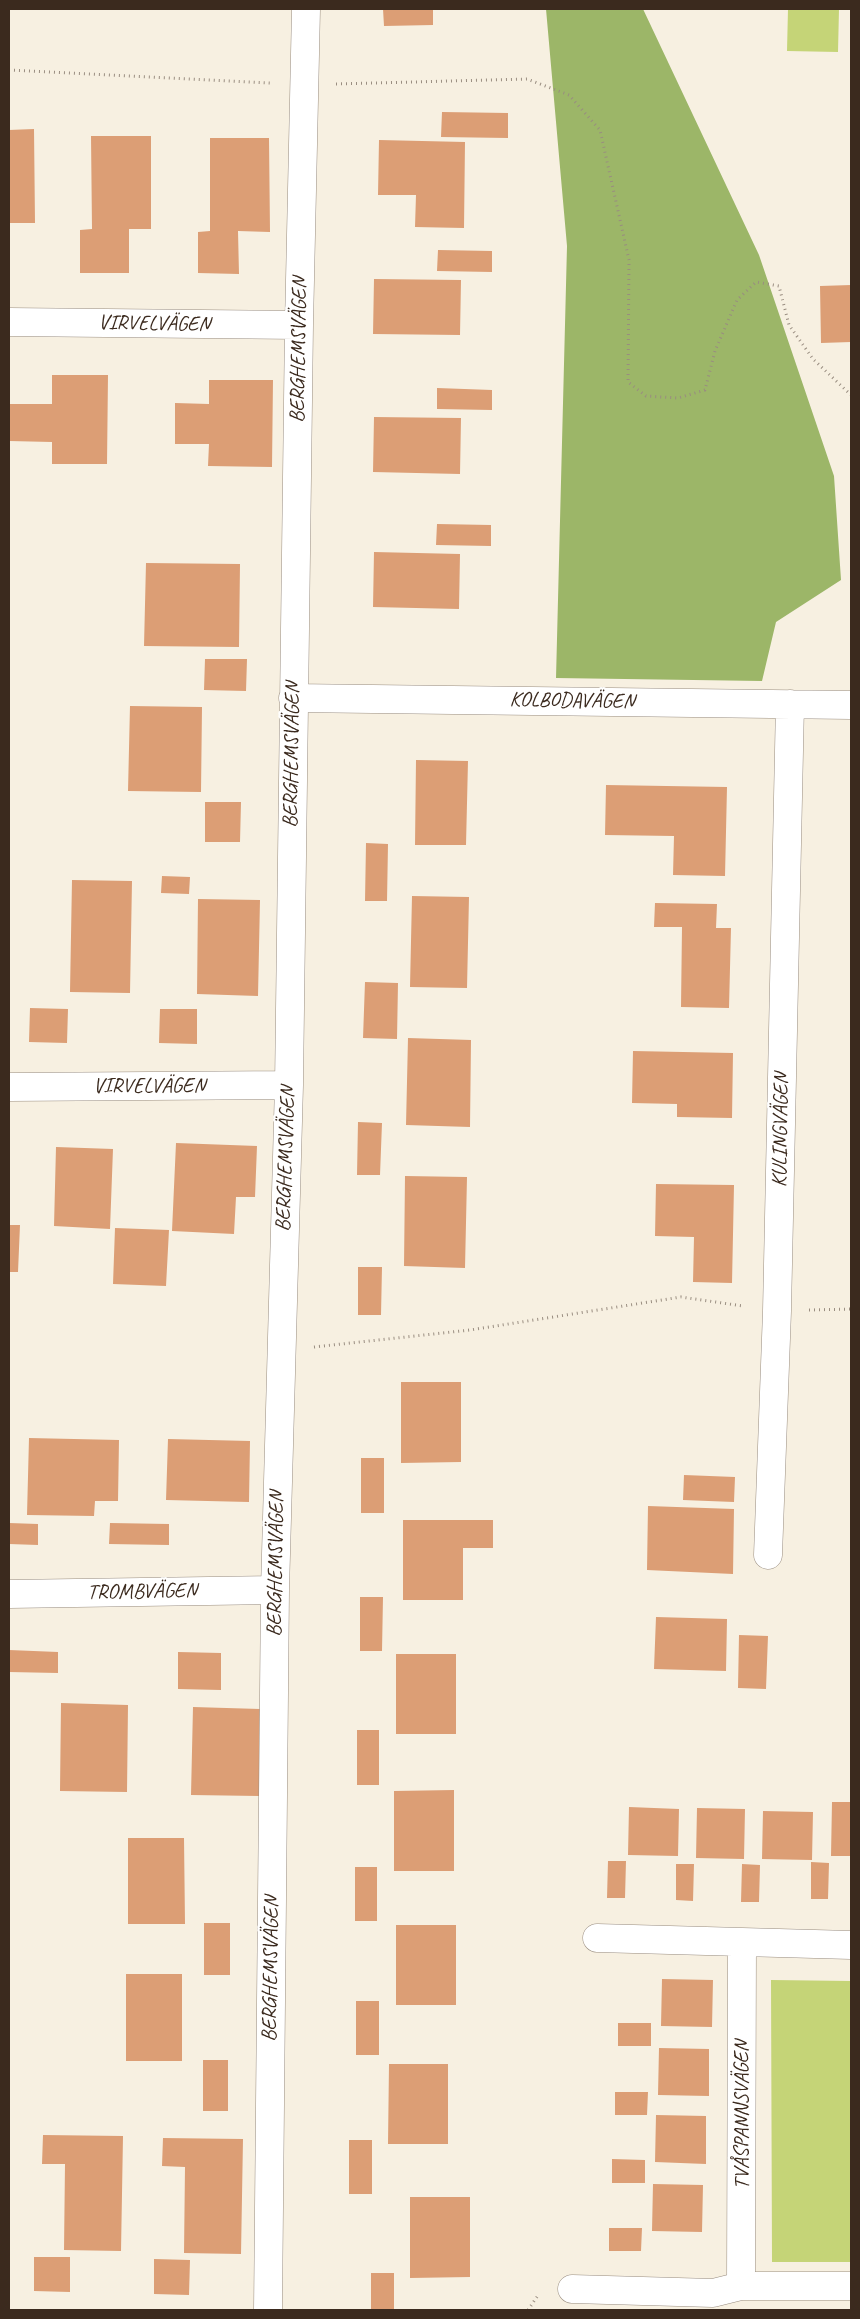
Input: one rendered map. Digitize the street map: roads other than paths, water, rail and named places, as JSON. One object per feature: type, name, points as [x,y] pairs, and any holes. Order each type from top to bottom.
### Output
[{"type":"street","name":"BERGHEMSVÄGEN","points":[[268,2310],[275,1590],[289,1086],[293,698],[306,9]]},
{"type":"street","name":"VIRVELVÄGEN","points":[[9,322],[299,326]]},
{"type":"street","name":"KOLBODAVÄGEN","points":[[293,698],[851,705]]},
{"type":"street","name":"KULINGVÄGEN","points":[[768,1555],[777,1311],[790,704]]},
{"type":"street","name":"VIRVELVÄGEN","points":[[9,1086],[289,1086]]},
{"type":"street","name":"TROMBVÄGEN","points":[[9,1594],[275,1590]]},
{"type":"street","points":[[597,1938],[851,1945]]},
{"type":"street","name":"TVÅSPANNSVÄGEN","points":[[741,2286],[742,1943]]},
{"type":"street","points":[[572,2289],[713,2292],[741,2286],[851,2286]]}]
